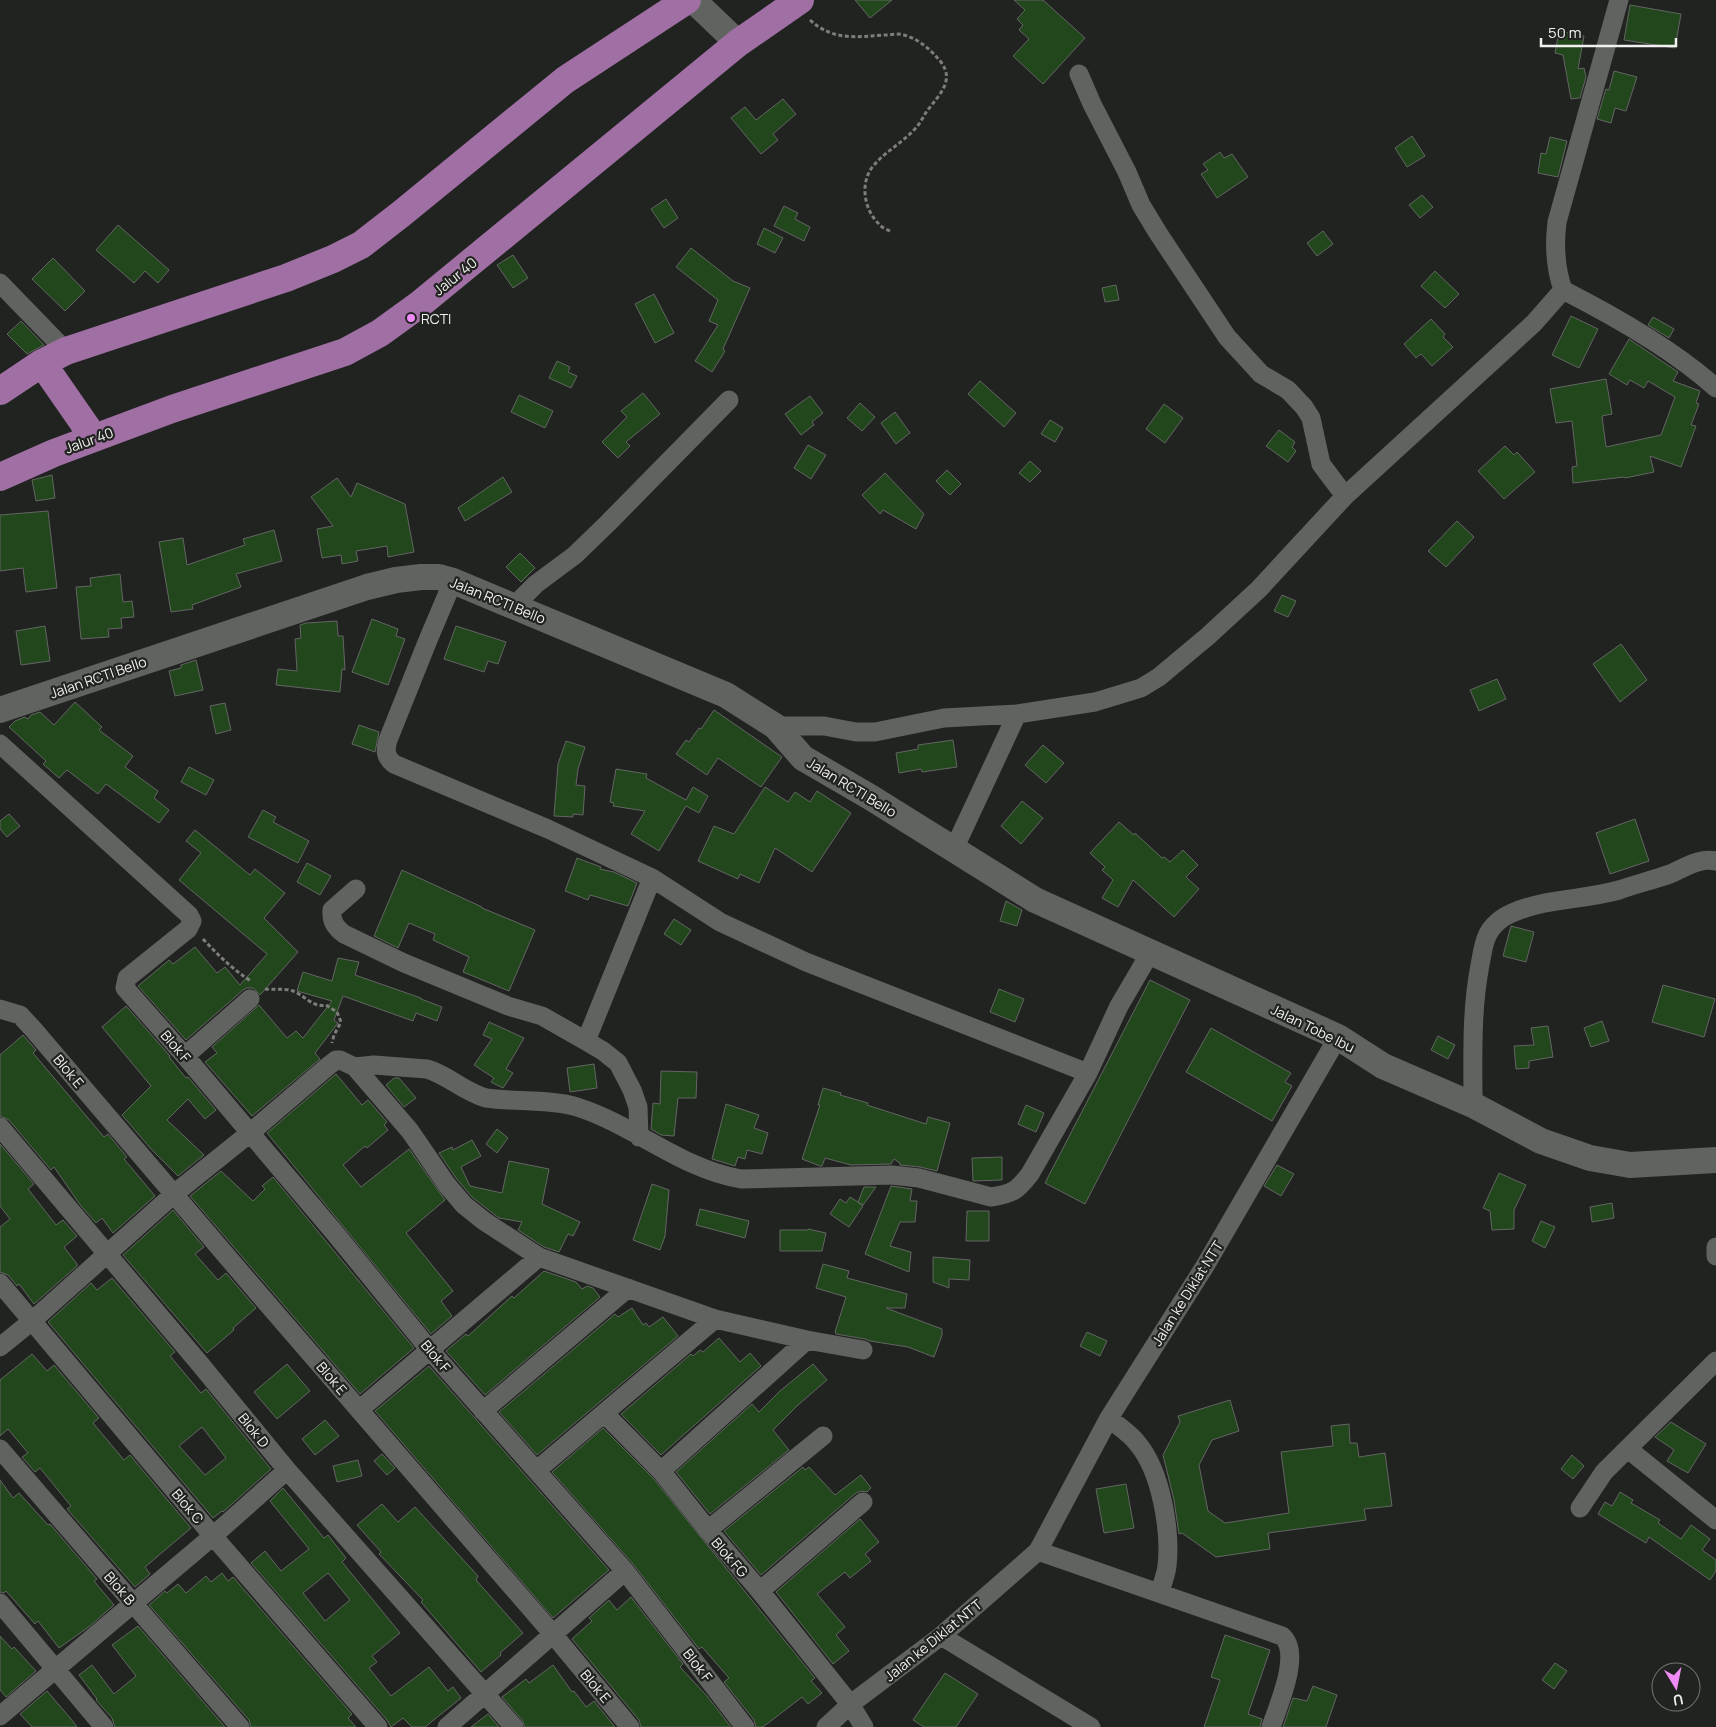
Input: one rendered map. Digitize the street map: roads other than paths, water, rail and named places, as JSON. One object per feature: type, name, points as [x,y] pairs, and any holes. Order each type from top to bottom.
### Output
[{"type":"highway","points":[[0,391],[42,363],[66,351],[286,278],[333,259],[360,245],[402,214],[566,80],[687,0]]},
{"type":"highway","name":"Jalur 40","points":[[0,477],[54,453],[172,409],[345,352],[380,333],[420,304],[738,43],[796,2]]},
{"type":"highway","points":[[42,363],[94,438]]},
{"type":"street","points":[[693,0],[738,43]]},
{"type":"street","points":[[1619,0],[1557,222],[1555,258],[1558,274],[1563,290],[1603,310],[1690,366],[1716,388]]},
{"type":"street","points":[[1079,74],[1092,104],[1128,172],[1140,205],[1227,337],[1261,374],[1288,390],[1304,407],[1311,418],[1321,464],[1345,496]]},
{"type":"street","points":[[0,283],[66,351]]},
{"type":"street","points":[[775,726],[824,726],[856,732],[874,732],[944,718],[1017,714],[1095,702],[1141,688],[1159,677],[1208,636],[1259,589],[1345,496],[1534,323],[1563,290]]},
{"type":"street","points":[[514,606],[536,584],[575,555],[729,400]]},
{"type":"street","name":"Jalan RCTI Bello","points":[[0,710],[368,587],[396,580],[439,577],[514,606],[726,695],[775,726],[803,758],[954,849]]},
{"type":"street","points":[[453,581],[388,740],[386,746],[388,760],[548,829],[652,878],[720,922],[806,962],[1088,1073]]},
{"type":"street","points":[[954,849],[1017,714]]},
{"type":"street","name":"Blok F","points":[[0,744],[189,915],[192,921],[191,925],[127,978],[124,988],[185,1056],[483,1411],[537,1470],[624,1571],[745,1727]]},
{"type":"street","name":"Jalan Tobe Ibu","points":[[954,849],[1035,900],[1338,1037],[1383,1066],[1473,1105],[1541,1141],[1590,1158],[1630,1166],[1716,1160]]},
{"type":"street","points":[[1473,1105],[1472,1055],[1475,989],[1483,948],[1488,934],[1494,926],[1509,914],[1522,909],[1572,898],[1612,892],[1670,874],[1688,865],[1704,861],[1716,861]]},
{"type":"street","points":[[586,1041],[652,878]]},
{"type":"street","points":[[356,889],[332,910],[331,918],[336,927],[344,934],[404,963],[508,1006],[542,1016],[603,1050],[618,1063],[632,1090],[638,1108],[639,1137]]},
{"type":"street","points":[[0,1347],[32,1321],[174,1194],[336,1060],[354,1066],[374,1065],[427,1069],[435,1071],[476,1095],[500,1100],[562,1104],[576,1107],[606,1119],[710,1171],[725,1176],[741,1179],[892,1175],[919,1178],[991,1197],[1000,1196],[1019,1189],[1030,1174],[1088,1073],[1118,1006],[1150,953]]},
{"type":"street","points":[[185,1056],[250,999]]},
{"type":"street","name":"Blok E","points":[[0,1009],[20,1015],[34,1030],[630,1727]]},
{"type":"street","name":"Jalan ke Diklat NTT","points":[[826,1727],[850,1704],[941,1636],[1038,1551],[1109,1418],[1205,1266],[1338,1037]]},
{"type":"street","points":[[354,1066],[410,1131],[447,1185],[464,1205],[484,1221],[539,1257],[715,1319],[807,1340],[863,1350]]},
{"type":"street","name":"Blok D","points":[[0,1127],[287,1470],[514,1727]]},
{"type":"street","points":[[1716,1247],[1716,1256]]},
{"type":"street","points":[[360,1410],[539,1257]]},
{"type":"street","name":"Blok C","points":[[0,1284],[378,1727]]},
{"type":"street","points":[[483,1411],[628,1288]]},
{"type":"street","points":[[537,1470],[715,1319]]},
{"type":"street","points":[[661,1471],[807,1340]]},
{"type":"street","points":[[1580,1508],[1604,1472],[1716,1361]]},
{"type":"street","name":"Blok FG","points":[[605,1414],[661,1471],[850,1704],[864,1727]]},
{"type":"street","points":[[1109,1418],[1138,1443],[1150,1462],[1159,1483],[1166,1522],[1167,1566],[1160,1592]]},
{"type":"street","points":[[708,1530],[823,1436]]},
{"type":"street","name":"Blok B","points":[[0,1449],[53,1513],[240,1727]]},
{"type":"street","points":[[1628,1450],[1716,1520]]},
{"type":"street","points":[[0,1716],[214,1536],[287,1470]]},
{"type":"street","points":[[760,1591],[863,1502]]},
{"type":"street","points":[[1038,1551],[1273,1632],[1285,1639],[1289,1651],[1289,1673],[1271,1727]]},
{"type":"street","points":[[447,1727],[624,1571]]},
{"type":"street","points":[[0,1604],[104,1727]]},
{"type":"street","points":[[941,1636],[1091,1727]]},
{"type":"place","name":"RCTI","points":[[411,318]]}]
